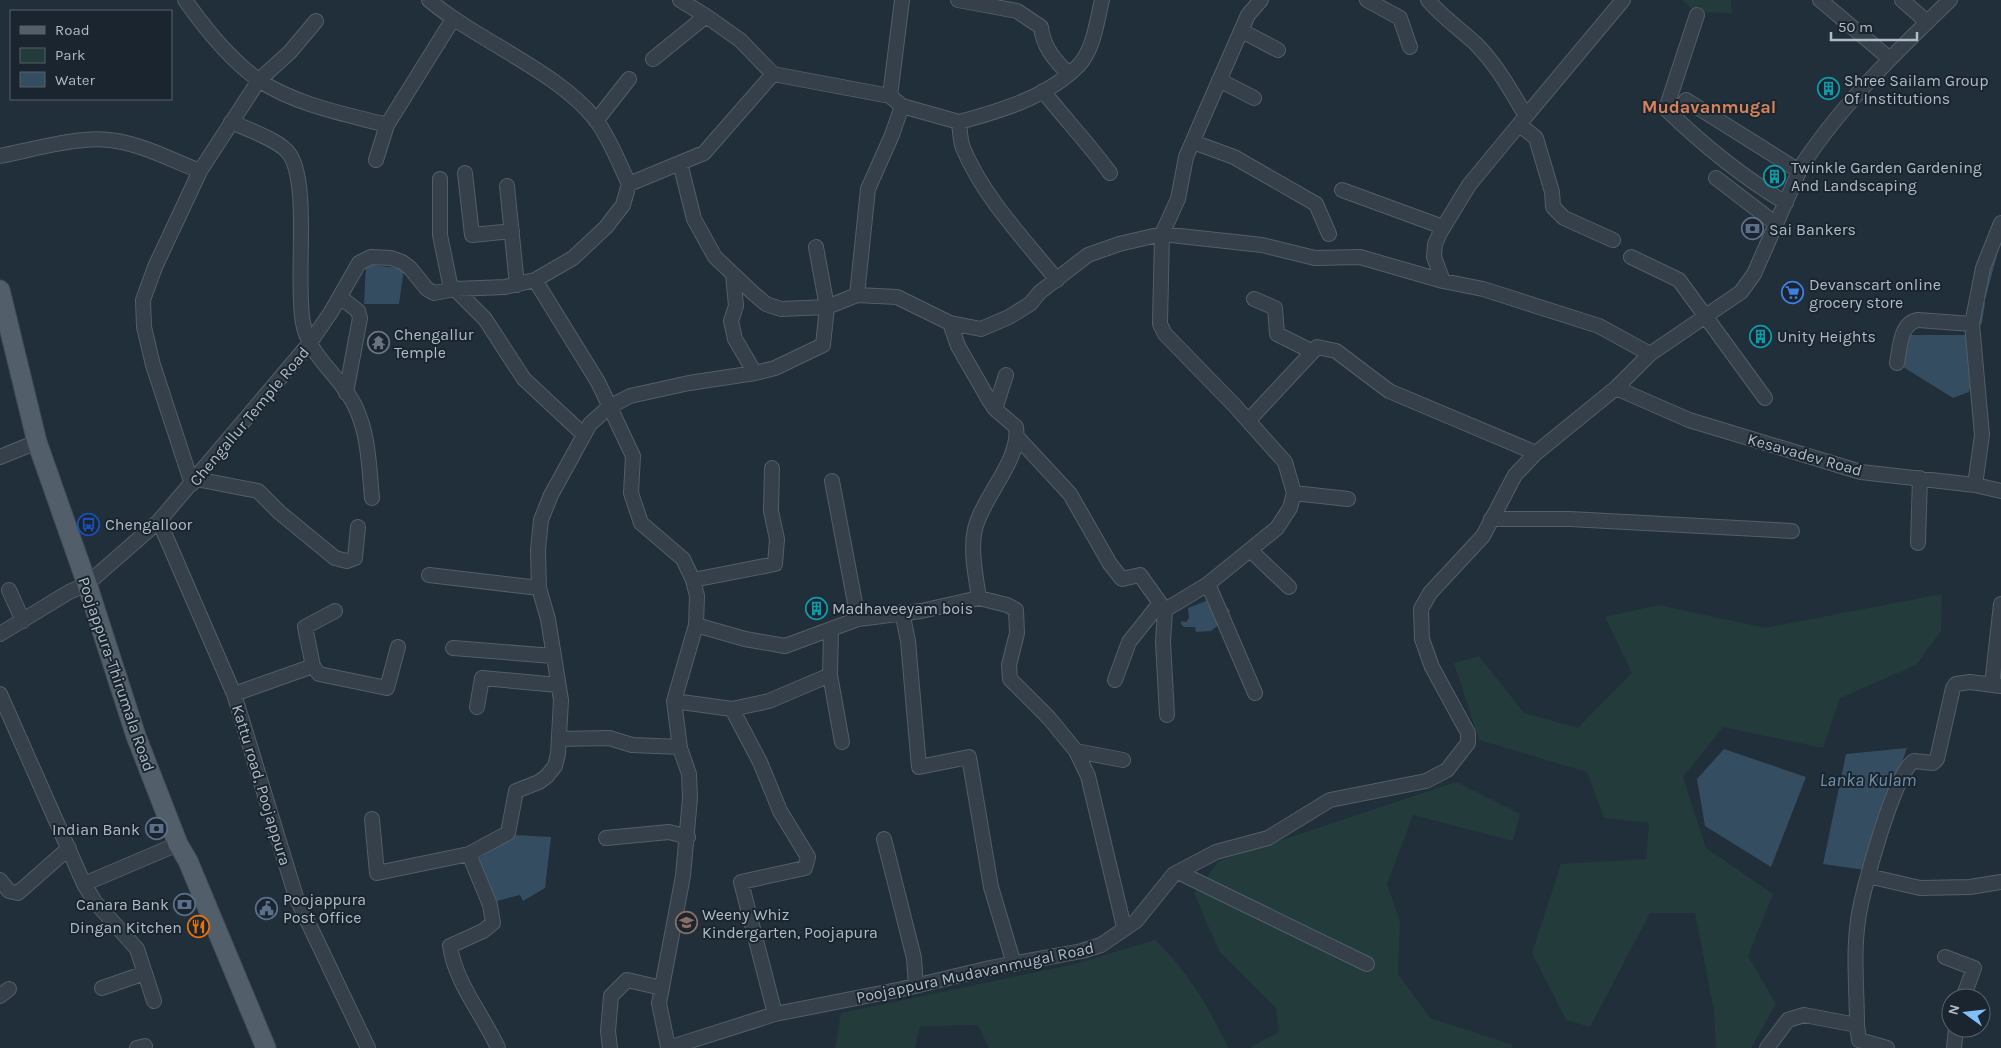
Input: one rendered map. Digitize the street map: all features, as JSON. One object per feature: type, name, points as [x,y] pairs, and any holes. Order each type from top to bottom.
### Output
[{"type":"main road","name":"Poojappura-Thirumala Road","points":[[0,290],[37,442],[87,584],[136,736],[178,844],[188,861],[266,1048]]},
{"type":"street","points":[[185,0],[215,41],[260,80],[311,104],[386,125]]},
{"type":"street","points":[[430,0],[453,19],[518,59],[582,104],[608,140],[629,184],[623,205],[606,227],[573,258],[535,280],[517,285],[454,289]]},
{"type":"street","points":[[890,96],[902,0]]},
{"type":"street","points":[[958,0],[1017,11],[1041,27],[1042,42],[1058,64],[1068,73]]},
{"type":"street","points":[[687,2],[740,40],[773,74],[890,96],[902,106],[959,122],[988,114],[1043,91],[1080,64],[1094,36],[1102,0]]},
{"type":"street","points":[[1115,680],[1129,642],[1163,606],[1208,584],[1276,528],[1290,508],[1294,493],[1284,462],[1249,420],[1165,334],[1160,324],[1162,234],[1178,200],[1186,157],[1248,15],[1261,0]]},
{"type":"street","points":[[1367,0],[1400,18],[1410,47]]},
{"type":"street","points":[[1428,0],[1441,15],[1476,44],[1499,70],[1523,121],[1536,138],[1552,192],[1553,207],[1564,218],[1613,240]]},
{"type":"street","points":[[1443,281],[1434,257],[1435,244],[1442,227],[1470,185],[1623,0]]},
{"type":"street","points":[[1820,0],[1890,59]]},
{"type":"street","points":[[1902,0],[1927,22]]},
{"type":"street","name":"Poojappura Mudavanmugal Road","points":[[668,1048],[775,1014],[1082,951],[1101,945],[1124,927],[1136,921],[1174,874],[1216,852],[1268,838],[1330,800],[1426,781],[1447,770],[1458,759],[1468,744],[1468,733],[1432,667],[1422,639],[1421,609],[1430,593],[1483,536],[1515,476],[1536,453],[1616,388],[1650,354],[1740,292],[1754,274],[1799,171],[1811,152],[1842,112],[1890,59],[1950,0]]},
{"type":"street","points":[[1697,15],[1666,109],[1700,143],[1747,179],[1786,203]]},
{"type":"street","points":[[653,59],[706,16]]},
{"type":"street","points":[[376,160],[386,125],[453,19]]},
{"type":"street","points":[[316,21],[290,52],[260,80],[200,171],[155,267],[143,300],[144,327],[153,365],[194,481],[258,491],[279,512],[335,558],[347,561],[355,558],[358,527]]},
{"type":"street","points":[[1242,31],[1278,50]]},
{"type":"street","points":[[629,184],[704,154],[773,74]]},
{"type":"street","points":[[596,121],[629,79]]},
{"type":"street","points":[[1219,80],[1254,98]]},
{"type":"street","points":[[1043,91],[1069,124],[1093,149],[1110,173]]},
{"type":"street","points":[[1686,100],[1799,171]]},
{"type":"street","points":[[857,295],[868,188],[892,135],[902,106]]},
{"type":"street","points":[[232,122],[270,140],[290,153],[299,177],[299,259],[303,322],[309,344],[354,404],[365,430],[372,498]]},
{"type":"street","points":[[959,122],[963,147],[982,182],[1012,227],[1057,280]]},
{"type":"street","points":[[0,156],[58,144],[107,139],[124,142],[200,171]]},
{"type":"street","points":[[1193,142],[1234,157],[1316,204],[1329,234]]},
{"type":"street","points":[[680,163],[694,219],[715,257],[753,293],[774,306],[793,310],[827,307],[857,295],[897,297],[950,323],[981,329],[1016,313],[1030,304],[1040,292],[1088,256],[1119,244],[1162,234],[1262,244],[1315,258],[1360,257],[1443,281],[1483,289],[1599,326],[1650,354]]},
{"type":"street","points":[[464,173],[472,235],[512,231]]},
{"type":"street","points":[[1716,178],[1776,224]]},
{"type":"street","points":[[440,179],[440,235],[450,284],[485,319],[524,379],[584,434]]},
{"type":"street","points":[[507,186],[517,285]]},
{"type":"street","points":[[1342,190],[1442,227]]},
{"type":"street","points":[[1975,485],[1982,435],[1972,324],[1983,268],[2001,223]]},
{"type":"street","points":[[372,819],[377,873],[468,854],[508,833],[516,791],[540,782],[555,766],[558,754],[561,700],[548,619],[539,588],[538,550],[541,520],[551,495],[590,424],[609,407],[630,396],[689,383],[775,368],[823,346],[827,307],[816,247]]},
{"type":"street","name":"Chengallur Temple Road","points":[[0,634],[69,592],[87,584],[158,521],[194,481],[234,429],[309,344],[340,297],[359,263],[371,257],[391,258],[402,262],[410,268],[427,289],[434,292],[454,289]]},
{"type":"street","points":[[1631,257],[1679,280],[1764,398]]},
{"type":"street","points":[[733,274],[736,306],[732,321],[735,339],[755,373]]},
{"type":"street","points":[[535,280],[598,382],[633,456],[631,493],[641,523],[683,559],[693,580],[697,596],[696,625],[674,701],[680,747],[689,782],[688,837],[683,876],[659,1003],[668,1048]]},
{"type":"street","points":[[340,297],[358,311],[360,318],[346,393]]},
{"type":"street","points":[[1254,299],[1275,308],[1277,334],[1311,351]]},
{"type":"street","points":[[1897,363],[1905,329],[1910,323],[1918,320],[1972,324]]},
{"type":"street","points":[[950,323],[958,346],[995,409],[1016,427],[1018,438],[1070,494],[1110,564],[1122,579],[1140,575],[1163,606],[1167,715]]},
{"type":"street","points":[[1249,420],[1317,346],[1336,351],[1390,391],[1536,453]]},
{"type":"street","points":[[995,409],[1006,375]]},
{"type":"street","name":"Kesavadev Road","points":[[1616,388],[1689,420],[1861,472],[1975,485],[2001,491]]},
{"type":"street","points":[[979,598],[974,560],[974,530],[986,500],[1002,475],[1018,438]]},
{"type":"street","points":[[0,457],[37,442]]},
{"type":"street","points":[[693,580],[775,564],[776,539],[770,511],[772,468]]},
{"type":"street","points":[[1918,543],[1920,478]]},
{"type":"street","points":[[832,481],[858,619]]},
{"type":"street","points":[[1294,493],[1348,499]]},
{"type":"street","points":[[1491,520],[1570,519],[1792,531]]},
{"type":"street","name":"Kattu road, Poojappura","points":[[158,521],[234,694],[296,897],[368,1048]]},
{"type":"street","points":[[1250,550],[1289,587]]},
{"type":"street","points":[[429,575],[539,588]]},
{"type":"street","points":[[1208,584],[1256,692]]},
{"type":"street","points":[[9,590],[23,620]]},
{"type":"street","points":[[696,625],[745,639],[785,646],[858,619],[921,611],[979,598],[1007,605],[1016,610],[1017,633],[1009,665],[1010,679],[1049,718],[1076,751],[1088,776],[1124,927]]},
{"type":"street","points":[[1887,1048],[1858,1044],[1857,922],[1868,876],[1891,802],[1906,766],[1914,761],[1933,764],[1940,752],[1953,688],[1961,682],[1997,685],[2001,604]]},
{"type":"street","points":[[335,612],[304,627],[313,666],[319,674],[388,688],[398,647]]},
{"type":"street","points":[[902,612],[908,641],[919,767],[969,757],[991,887],[1014,964]]},
{"type":"street","points":[[832,630],[830,675],[842,742]]},
{"type":"street","points":[[453,648],[553,656]]},
{"type":"street","points":[[234,694],[313,666]]},
{"type":"street","points":[[674,701],[732,709],[769,701],[830,675]]},
{"type":"street","points":[[477,707],[482,678],[558,685]]},
{"type":"street","points":[[0,694],[70,848],[84,884],[95,902],[137,949],[154,1001]]},
{"type":"street","points":[[732,709],[760,762],[780,811],[808,857],[805,868],[796,872],[774,874],[741,882],[775,1014]]},
{"type":"street","points":[[559,739],[609,738],[632,745],[680,747]]},
{"type":"street","points":[[1076,751],[1123,760]]},
{"type":"street","points":[[606,838],[669,832],[688,837]]},
{"type":"street","points":[[884,839],[914,958],[916,986]]},
{"type":"street","points":[[84,884],[178,844]]},
{"type":"street","points":[[0,880],[9,891],[18,893],[70,848]]},
{"type":"street","points":[[468,854],[490,905],[493,923],[483,931],[450,946],[452,957],[498,1048]]},
{"type":"street","points":[[1178,872],[1367,964]]},
{"type":"street","points":[[1868,876],[1920,888],[1970,887],[2001,882]]},
{"type":"street","points":[[1945,957],[1974,968],[1967,988]]},
{"type":"street","points":[[102,988],[146,973]]},
{"type":"street","points":[[610,1048],[608,1031],[611,996],[627,980],[662,988]]},
{"type":"street","points":[[1767,1048],[1788,1020],[1804,1015],[1857,1025]]},
{"type":"green space","points":[[1682,0],[1731,0],[1732,13],[1695,12]]},
{"type":"green space","points":[[1942,594],[1941,631],[1916,665],[1840,698],[1823,748],[1723,727],[1683,777],[1706,848],[1773,894],[1748,956],[1776,1004],[1751,1048],[1716,1048],[1714,1011],[1695,913],[1650,913],[1590,1027],[1566,1020],[1532,953],[1561,864],[1646,859],[1649,823],[1604,818],[1587,772],[1479,740],[1454,663],[1479,656],[1524,713],[1578,728],[1632,673],[1605,617],[1659,605],[1765,628]]},
{"type":"green space","points":[[1456,782],[1520,814],[1513,841],[1413,815],[1387,884],[1400,921],[1398,974],[1430,1018],[1513,1045],[1512,1048],[1249,1048],[1279,1032],[1276,1008],[1219,951],[1194,893],[1219,861]]},
{"type":"green space","points":[[1155,940],[1178,965],[1197,990],[1228,1048],[989,1048],[978,1025],[920,1026],[915,1048],[835,1048],[841,1013],[1075,964]]},
{"type":"water","points":[[366,264],[404,269],[399,304],[364,304]]},
{"type":"water","points":[[1908,335],[1967,335],[1973,376],[1969,392],[1953,398],[1900,365]]},
{"type":"water","points":[[1211,599],[1221,599],[1230,611],[1222,627],[1217,626],[1211,631],[1196,632],[1195,627],[1184,627],[1181,624],[1181,621],[1186,622],[1189,618],[1188,608]]},
{"type":"water","name":"Lanka Kulam","points":[[1907,748],[1865,870],[1823,864],[1846,754]]},
{"type":"water","points":[[1724,749],[1806,777],[1771,867],[1705,826],[1697,779]]},
{"type":"water","points":[[515,835],[551,837],[545,888],[523,901],[520,895],[493,902],[478,859]]},
{"type":"waterway","points":[[1984,296],[1995,255]]},
{"type":"waterway","points":[[1980,323],[1983,303]]},
{"type":"place","name":"Shree Sailam Group Of Institutions","points":[[1828,89]]},
{"type":"place","name":"Twinkle Garden Gardening And Landscaping","points":[[1775,176]]},
{"type":"place","name":"Sai Bankers","points":[[1753,229]]},
{"type":"place","name":"Devanscart online grocery store","points":[[1793,293]]},
{"type":"place","name":"Unity Heights","points":[[1761,336]]},
{"type":"place","name":"Chengallur Temple","points":[[378,343]]},
{"type":"place","name":"Chengalloor","points":[[89,524]]},
{"type":"place","name":"Madhaveeyam bois","points":[[816,608]]},
{"type":"place","name":"Indian Bank","points":[[156,829]]},
{"type":"place","name":"Canara Bank","points":[[185,904]]},
{"type":"place","name":"Poojappura Post Office","points":[[267,908]]},
{"type":"place","name":"Weeny Whiz Kindergarten, Poojapura","points":[[686,923]]},
{"type":"place","name":"Dingan Kitchen","points":[[198,927]]},
{"type":"district","name":"Mudavanmugal","points":[[1709,107]]}]
